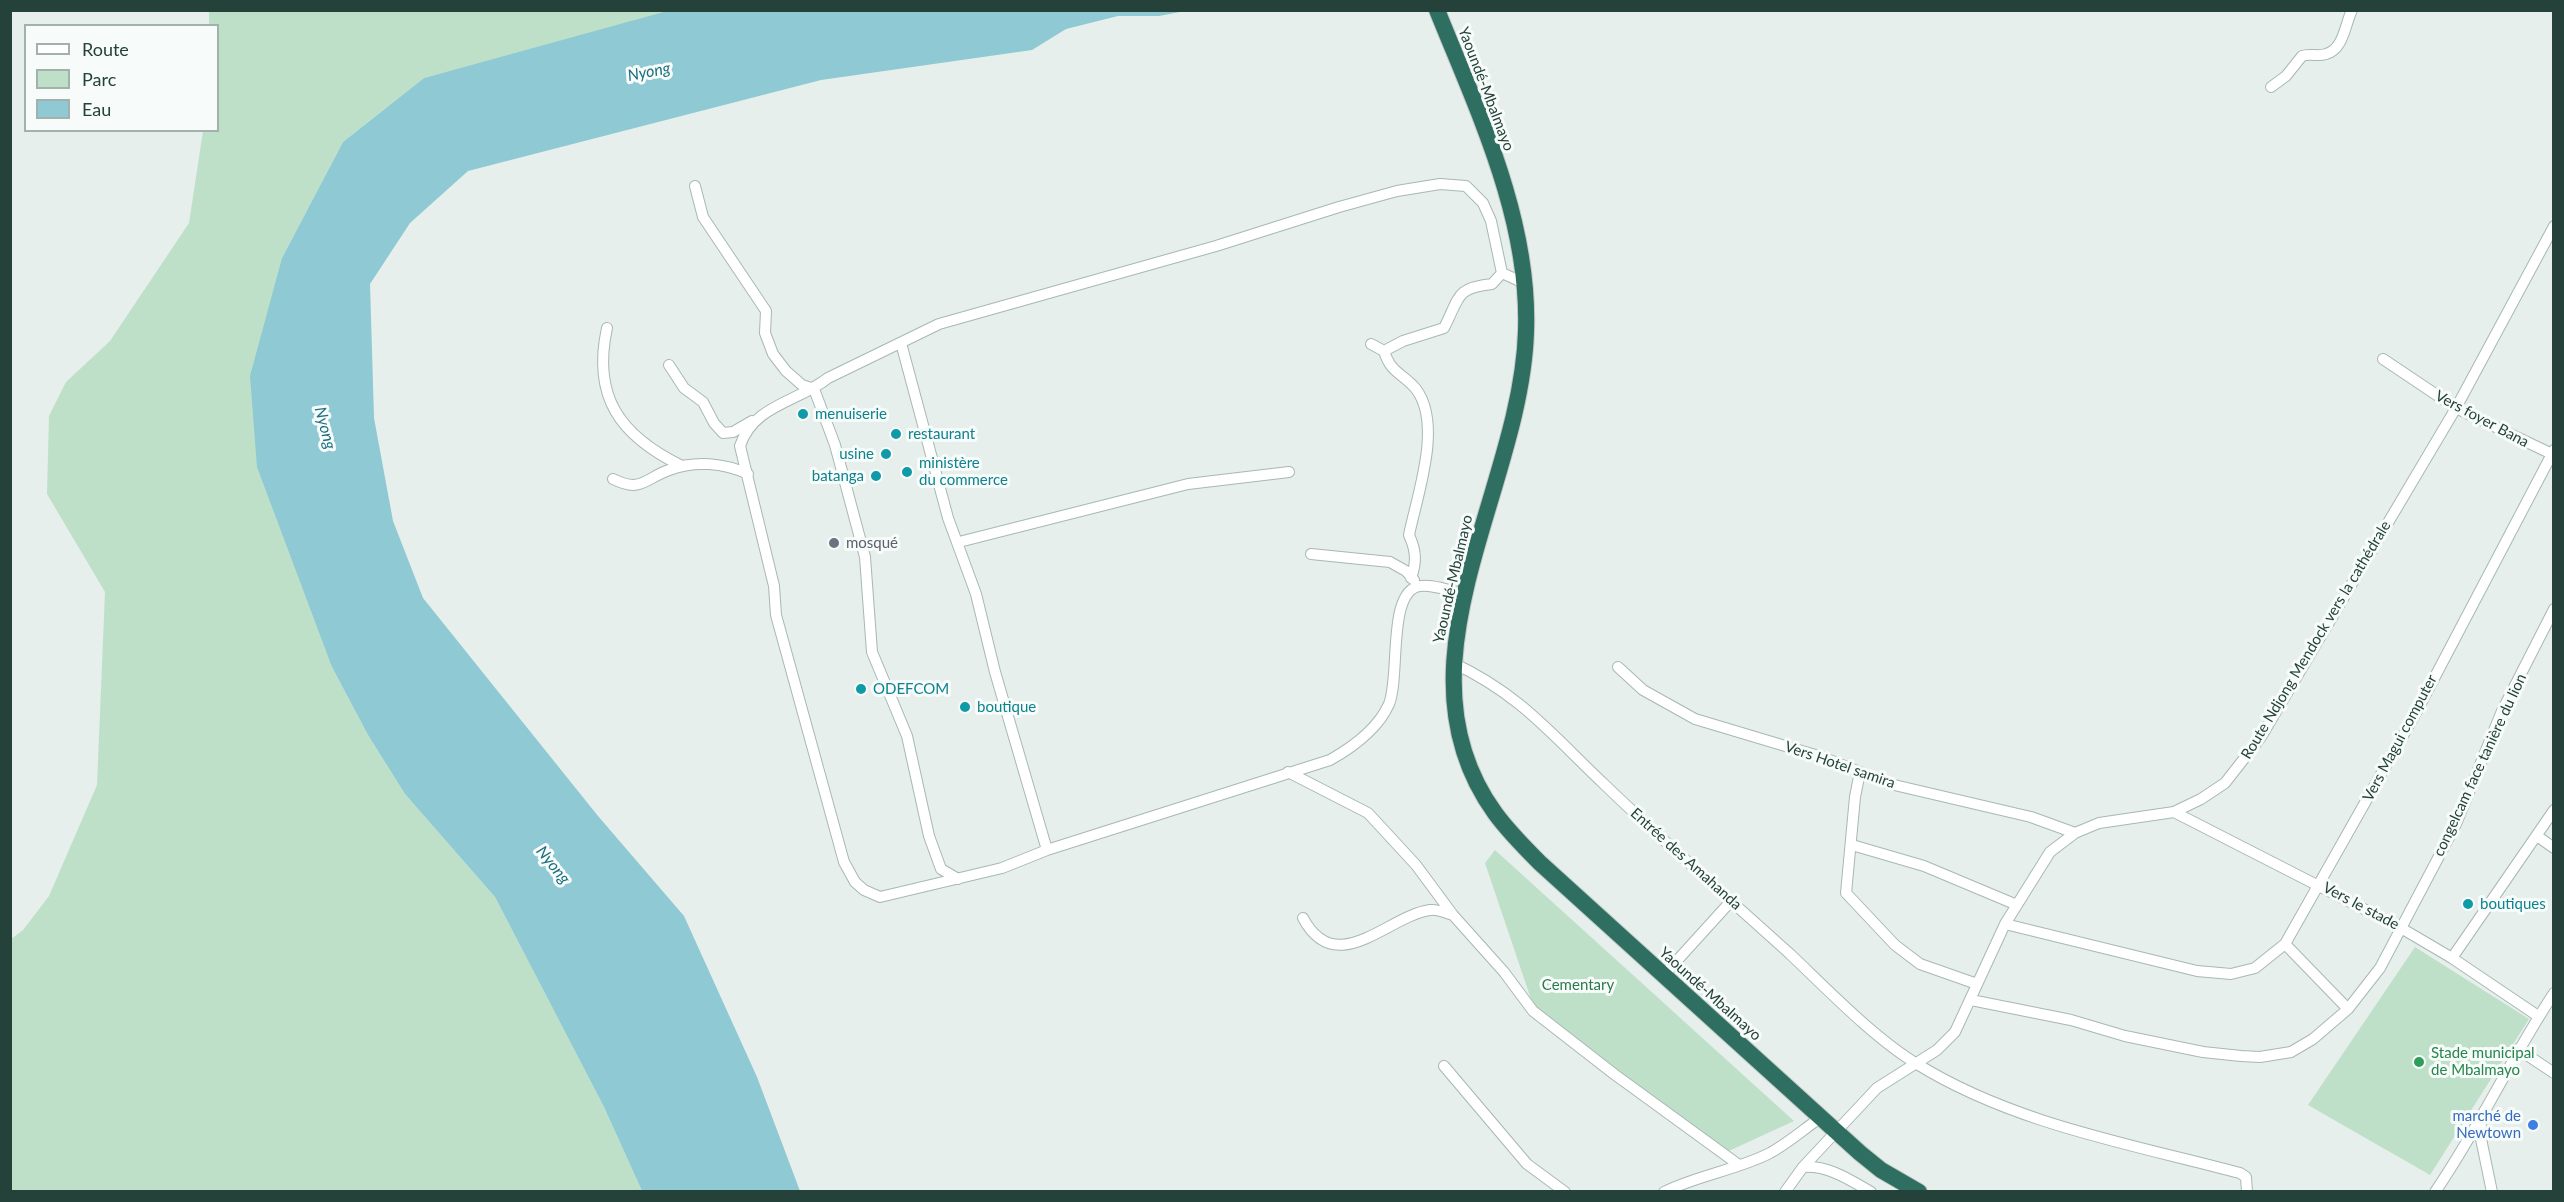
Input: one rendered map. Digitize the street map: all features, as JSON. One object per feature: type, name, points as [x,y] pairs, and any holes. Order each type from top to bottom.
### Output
[{"type":"highway","name":"Yaoundé-Mbalmayo","points":[[1437,10],[1514,216],[1524,283],[1526,330],[1523,378],[1466,594],[1453,663],[1452,693],[1463,749],[1494,812],[1540,863],[1837,1133],[1881,1170],[1918,1191]]},
{"type":"street","points":[[2271,87],[2286,76],[2302,56],[2326,54],[2332,51],[2343,36],[2352,10]]},
{"type":"street","points":[[669,365],[684,388],[703,402],[714,423],[723,433],[733,432],[797,395],[814,389],[828,378],[939,324],[1042,293],[1216,246],[1397,191],[1440,184],[1466,186],[1484,203],[1491,221],[1502,273]]},
{"type":"street","points":[[695,186],[704,217],[766,311],[765,333],[773,354],[786,371],[802,385],[814,389]]},
{"type":"street","name":"Route Ndjong Mendock vers la cathédrale","points":[[1785,1191],[1803,1167],[1877,1088],[1937,1050],[1955,1032],[2005,924],[2050,852],[2075,833],[2124,818],[2174,812],[2201,799],[2225,783],[2261,737],[2456,408],[2553,226]]},
{"type":"street","points":[[1502,273],[1524,283]]},
{"type":"street","points":[[1384,351],[1403,341],[1444,328],[1463,291],[1492,284],[1502,273]]},
{"type":"street","points":[[607,328],[602,352],[602,372],[615,409],[625,426],[641,442],[682,466]]},
{"type":"street","points":[[901,343],[948,518],[959,542],[976,594],[995,672],[1047,850]]},
{"type":"street","points":[[1371,344],[1384,351],[1388,365],[1416,389],[1429,426],[1409,535],[1415,549],[1415,567],[1411,578]]},
{"type":"street","name":"Vers foyer Bana","points":[[2383,359],[2456,408],[2553,453]]},
{"type":"street","points":[[814,389],[839,456],[865,557],[872,652],[907,736],[929,836],[941,870],[958,879]]},
{"type":"street","points":[[757,418],[749,427],[740,446],[774,586],[776,615],[800,710],[837,840],[849,872],[864,890],[880,897],[1002,868],[1047,850],[1288,771],[1330,760],[1349,749],[1381,718],[1393,690],[1400,608],[1408,592],[1421,586]]},
{"type":"street","name":"Vers Magui computer","points":[[2285,944],[2418,709],[2553,453]]},
{"type":"street","points":[[613,479],[629,486],[640,485],[668,470],[682,466],[722,465],[748,474]]},
{"type":"street","points":[[959,542],[1188,484],[1289,472]]},
{"type":"street","points":[[1311,554],[1390,562],[1406,571],[1421,586],[1466,594]]},
{"type":"street","name":"congelcam face tanière du lion","points":[[1971,1000],[2202,1052],[2260,1057],[2291,1052],[2313,1039],[2348,1009],[2380,968],[2456,824],[2502,711],[2553,609]]},
{"type":"street","name":"Entrée des Amahanda","points":[[1453,663],[1485,678],[1529,709],[1604,784],[1855,1015],[1916,1064],[1973,1094],[2045,1120],[2240,1173],[2246,1177],[2247,1191]]},
{"type":"street","name":"Vers Hotel samira","points":[[1618,668],[1643,690],[1695,719],[1822,757],[1890,784],[2031,817],[2075,833]]},
{"type":"street","points":[[1288,771],[1368,813],[1416,865],[1453,915],[1504,972],[1533,1011],[1614,1074],[1739,1165]]},
{"type":"street","points":[[1860,772],[1855,797],[1846,893],[1895,945],[1920,964],[1977,984]]},
{"type":"street","points":[[2452,958],[2553,810]]},
{"type":"street","name":"Vers le stade","points":[[2174,812],[2319,884],[2401,928],[2452,958],[2538,1016]]},
{"type":"street","points":[[2537,836],[2553,848]]},
{"type":"street","points":[[1851,845],[1924,866],[2017,905]]},
{"type":"street","points":[[1663,976],[1732,900]]},
{"type":"street","points":[[1303,918],[1310,931],[1319,938],[1340,946],[1372,936],[1419,913],[1433,909],[1453,915]]},
{"type":"street","points":[[2005,924],[2197,971],[2231,974],[2255,968],[2285,944],[2348,1009]]},
{"type":"street","points":[[2435,1191],[2481,1120],[2518,1049],[2553,993]]},
{"type":"street","points":[[2518,1049],[2553,1073]]},
{"type":"street","points":[[1444,1066],[1527,1164],[1565,1191]]},
{"type":"street","points":[[1664,1191],[1686,1181],[1739,1165],[1771,1152],[1820,1118]]},
{"type":"street","points":[[2481,1120],[2480,1134],[2492,1191]]},
{"type":"street","points":[[1803,1167],[1813,1166],[1840,1174],[1872,1191]]},
{"type":"green space","points":[[209,11],[671,11],[424,78],[343,142],[282,258],[332,667],[368,735],[405,794],[495,897],[604,1107],[642,1191],[11,1192],[11,939],[23,930],[49,896],[97,785],[105,592],[47,494],[49,416],[66,382],[110,341],[189,223],[203,132],[219,132],[219,24],[209,24]]},
{"type":"green space","name":"Cementary","points":[[1495,850],[1794,1121],[1720,1155],[1533,1005],[1485,863]]},
{"type":"green space","name":"Stade municipal de Mbalmayo","points":[[2415,947],[2529,1019],[2430,1175],[2308,1105]]},
{"type":"water","name":"Nyong","points":[[671,10],[1185,11],[1159,16],[1118,16],[1066,29],[1032,50],[821,80],[468,171],[410,223],[370,284],[374,418],[393,521],[423,598],[598,816],[684,916],[757,1077],[800,1191],[642,1191],[604,1107],[495,897],[405,794],[368,735],[332,667],[257,467],[250,376],[282,258],[343,142],[424,78]]},
{"type":"place","name":"menuiserie","points":[[803,414]]},
{"type":"place","name":"restaurant","points":[[896,434]]},
{"type":"place","name":"usine","points":[[886,454]]},
{"type":"place","name":"ministère du commerce","points":[[907,472]]},
{"type":"place","name":"batanga","points":[[876,476]]},
{"type":"place","name":"mosqué","points":[[834,543]]},
{"type":"place","name":"ODEFCOM","points":[[861,689]]},
{"type":"place","name":"boutique","points":[[965,707]]},
{"type":"place","name":"boutiques","points":[[2468,904]]},
{"type":"place","name":"Stade municipal de Mbalmayo","points":[[2419,1062]]},
{"type":"place","name":"marché de Newtown","points":[[2533,1125]]}]
